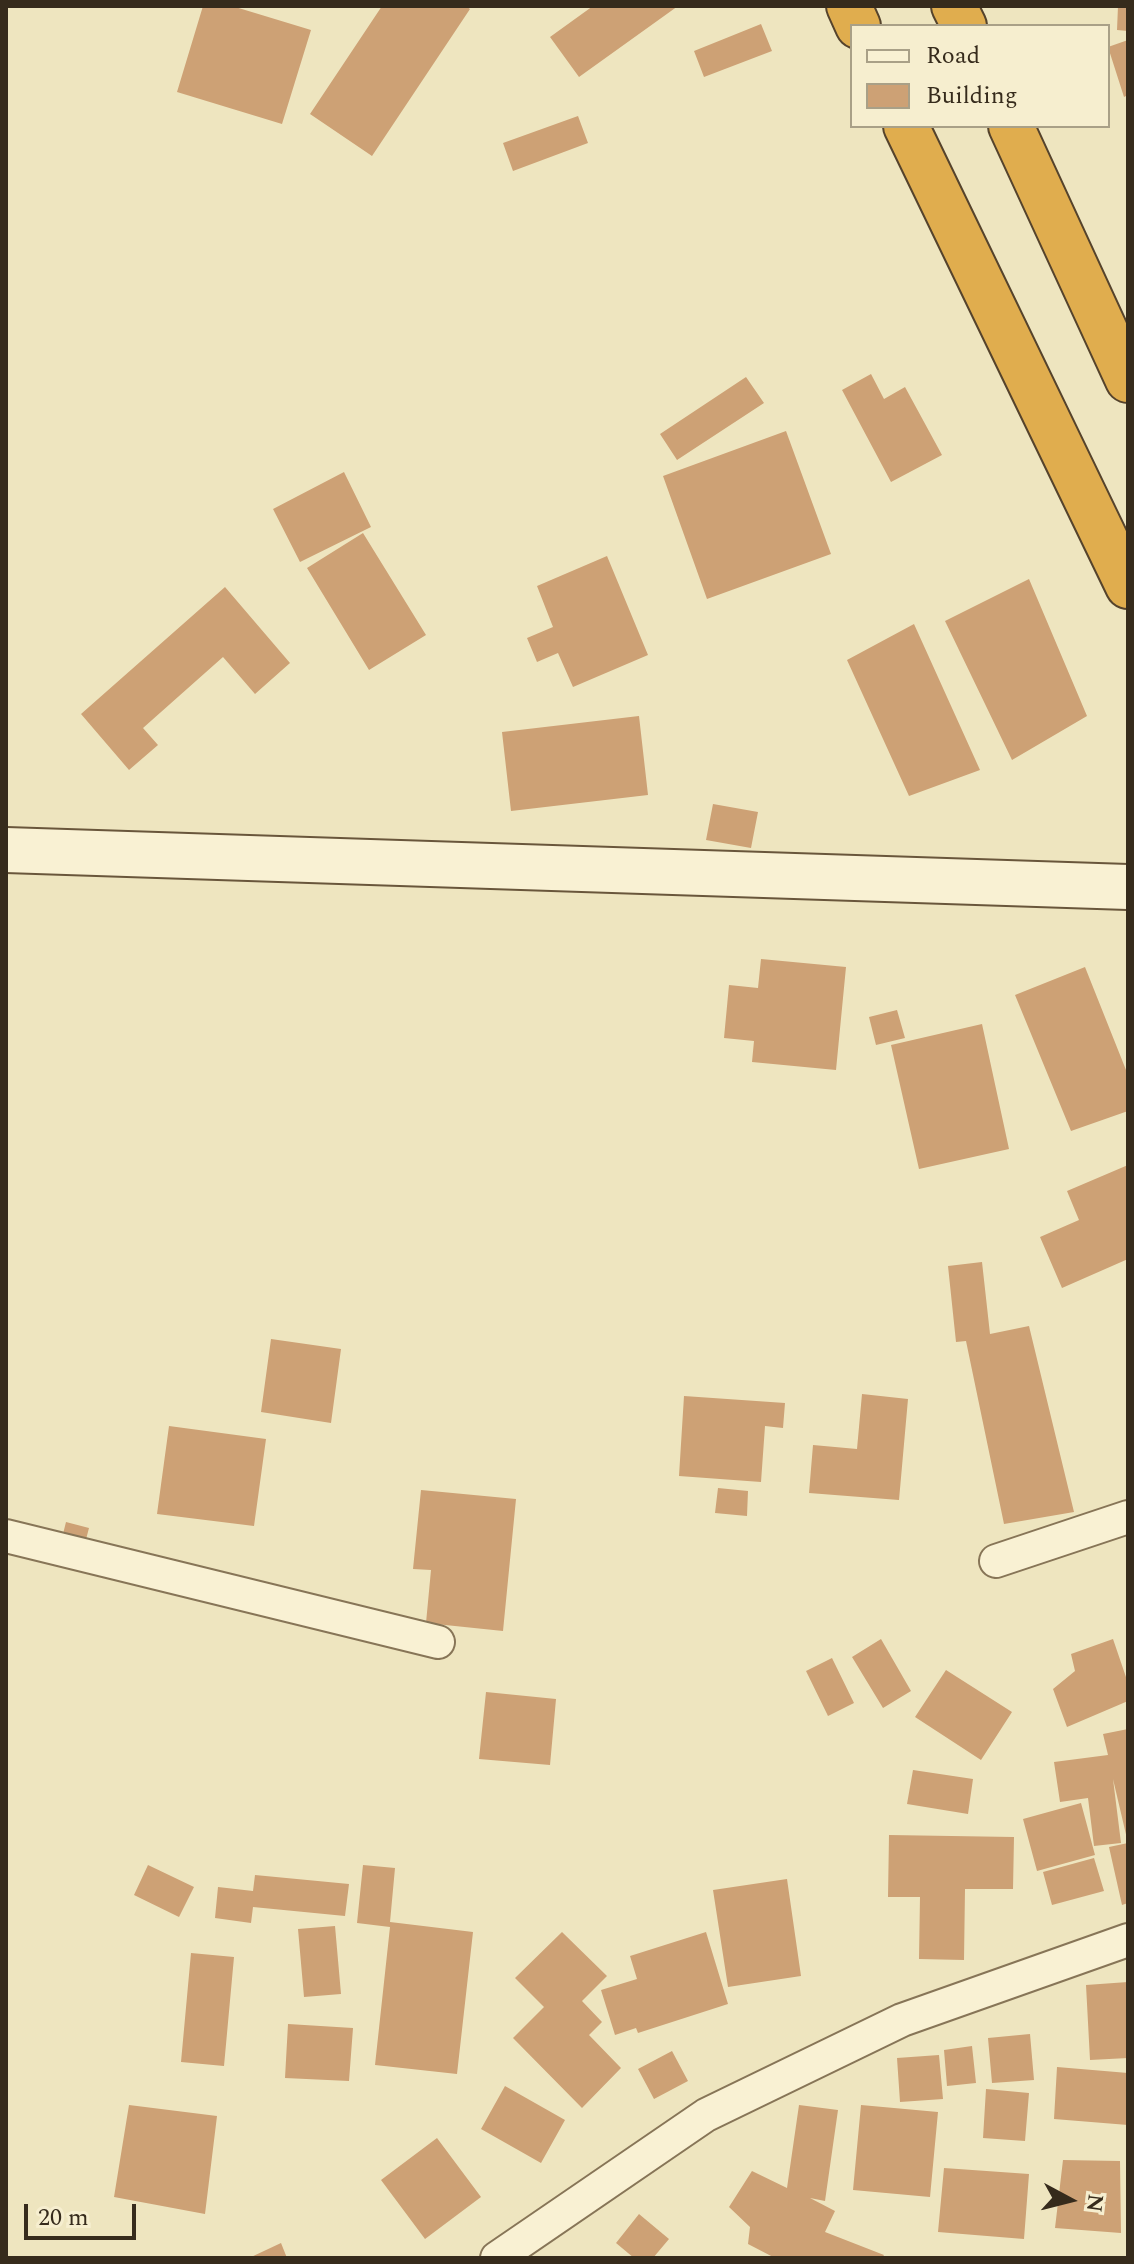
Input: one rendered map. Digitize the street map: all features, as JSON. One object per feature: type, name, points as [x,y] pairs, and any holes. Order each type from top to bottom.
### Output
[{"type":"highway","points":[[954,6],[963,24]]},
{"type":"highway","points":[[907,128],[1128,586]]},
{"type":"highway","points":[[1012,128],[1128,380]]},
{"type":"street","points":[[6,850],[1128,887]]},
{"type":"street","points":[[996,1561],[1128,1517]]},
{"type":"street","points":[[6,1536],[438,1642]]},
{"type":"street","points":[[497,2258],[706,2115],[902,2020],[1128,1940]]},
{"type":"building","points":[[203,6],[232,6],[311,30],[282,124],[177,92]]},
{"type":"building","points":[[382,6],[466,6],[470,9],[372,156],[310,114]]},
{"type":"building","points":[[593,6],[678,6],[579,77],[550,37]]},
{"type":"building","points":[[1118,6],[1128,6],[1128,31],[1117,30]]},
{"type":"building","points":[[761,24],[772,51],[704,77],[694,51]]},
{"type":"building","points":[[1128,40],[1128,95],[1124,97],[1110,53],[1110,46]]},
{"type":"building","points":[[578,116],[588,143],[513,171],[503,143]]},
{"type":"building","points":[[871,374],[884,399],[905,387],[942,455],[891,482],[842,390]]},
{"type":"building","points":[[746,377],[764,403],[677,460],[660,434]]},
{"type":"building","points":[[786,431],[831,554],[707,599],[663,476]]},
{"type":"building","points":[[344,472],[371,527],[300,562],[273,509]]},
{"type":"building","points":[[363,533],[426,635],[369,670],[307,568]]},
{"type":"building","points":[[607,556],[648,655],[573,687],[558,653],[537,662],[527,638],[553,627],[537,586]]},
{"type":"building","points":[[1029,579],[1087,716],[1012,760],[945,621]]},
{"type":"building","points":[[225,587],[290,663],[255,694],[223,657],[143,728],[158,745],[129,770],[81,714]]},
{"type":"building","points":[[914,624],[980,770],[909,796],[847,660]]},
{"type":"building","points":[[639,716],[648,795],[511,811],[502,732]]},
{"type":"building","points":[[713,804],[758,812],[751,848],[706,840]]},
{"type":"building","points":[[761,959],[846,967],[836,1070],[752,1062],[754,1041],[724,1038],[729,985],[758,988]]},
{"type":"building","points":[[1085,967],[1128,1075],[1128,1111],[1071,1131],[1015,995]]},
{"type":"building","points":[[897,1010],[905,1038],[876,1045],[869,1017]]},
{"type":"building","points":[[982,1024],[1009,1149],[919,1169],[891,1045]]},
{"type":"building","points":[[1128,1165],[1128,1259],[1062,1288],[1040,1237],[1079,1220],[1067,1191]]},
{"type":"building","points":[[982,1262],[990,1334],[1029,1326],[1074,1512],[1004,1524],[966,1341],[956,1342],[948,1266]]},
{"type":"building","points":[[271,1339],[341,1349],[331,1423],[261,1412]]},
{"type":"building","points":[[862,1394],[908,1399],[899,1500],[809,1493],[813,1445],[857,1449]]},
{"type":"building","points":[[684,1396],[785,1403],[783,1428],[765,1426],[761,1482],[679,1476]]},
{"type":"building","points":[[169,1426],[266,1439],[254,1526],[157,1514]]},
{"type":"building","points":[[718,1488],[748,1491],[747,1516],[715,1513]]},
{"type":"building","points":[[421,1490],[516,1499],[503,1631],[426,1623],[431,1570],[413,1569]]},
{"type":"building","points":[[66,1522],[89,1528],[84,1547],[61,1542]]},
{"type":"building","points":[[881,1639],[911,1691],[883,1708],[852,1657]]},
{"type":"building","points":[[1113,1639],[1128,1683],[1128,1701],[1067,1727],[1053,1689],[1075,1671],[1071,1654]]},
{"type":"building","points":[[832,1658],[854,1703],[828,1716],[806,1671]]},
{"type":"building","points":[[946,1670],[1012,1712],[981,1760],[915,1717]]},
{"type":"building","points":[[486,1692],[556,1699],[550,1765],[479,1759]]},
{"type":"building","points":[[1128,1729],[1128,1843],[1113,1779],[1121,1843],[1094,1846],[1088,1798],[1060,1802],[1054,1762],[1108,1755],[1103,1734]]},
{"type":"building","points":[[913,1770],[973,1779],[968,1814],[907,1804]]},
{"type":"building","points":[[1081,1803],[1095,1855],[1037,1871],[1023,1819]]},
{"type":"building","points":[[889,1835],[1014,1837],[1013,1889],[965,1889],[964,1960],[919,1959],[920,1897],[888,1897]]},
{"type":"building","points":[[1128,1843],[1128,1903],[1122,1905],[1109,1847]]},
{"type":"building","points":[[1094,1858],[1104,1891],[1052,1905],[1043,1872]]},
{"type":"building","points":[[148,1865],[194,1887],[179,1917],[134,1895]]},
{"type":"building","points":[[363,1865],[395,1868],[390,1922],[473,1932],[457,2074],[375,2065],[390,1927],[357,1923]]},
{"type":"building","points":[[255,1875],[349,1884],[345,1916],[253,1907],[251,1923],[215,1918],[218,1887],[253,1891]]},
{"type":"building","points":[[787,1879],[801,1976],[728,1987],[713,1890]]},
{"type":"building","points":[[335,1926],[341,1994],[304,1997],[298,1929]]},
{"type":"building","points":[[562,1932],[607,1976],[582,2001],[602,2022],[589,2035],[621,2068],[582,2108],[513,2038],[544,2007],[515,1978]]},
{"type":"building","points":[[706,1932],[728,2004],[638,2033],[636,2028],[615,2035],[601,1990],[637,1979],[630,1956]]},
{"type":"building","points":[[191,1953],[234,1957],[224,2066],[181,2062]]},
{"type":"building","points":[[1128,1982],[1128,2058],[1090,2060],[1086,1985]]},
{"type":"building","points":[[288,2024],[353,2028],[349,2081],[285,2078]]},
{"type":"building","points":[[1030,2034],[1034,2080],[992,2083],[988,2038]]},
{"type":"building","points":[[972,2046],[976,2083],[947,2086],[944,2050]]},
{"type":"building","points":[[672,2051],[688,2081],[654,2099],[638,2069]]},
{"type":"building","points":[[939,2055],[943,2099],[900,2102],[897,2058]]},
{"type":"building","points":[[1057,2067],[1128,2073],[1128,2125],[1054,2119]]},
{"type":"building","points":[[505,2086],[565,2120],[541,2163],[481,2129]]},
{"type":"building","points":[[986,2089],[1029,2093],[1025,2141],[983,2138]]},
{"type":"building","points":[[129,2105],[217,2116],[205,2214],[114,2197]]},
{"type":"building","points":[[799,2105],[838,2110],[825,2201],[810,2198],[835,2211],[825,2232],[884,2255],[882,2258],[775,2258],[748,2244],[750,2227],[729,2207],[752,2171],[787,2188]]},
{"type":"building","points":[[861,2105],[938,2112],[930,2197],[853,2190]]},
{"type":"building","points":[[437,2138],[481,2197],[425,2239],[381,2180]]},
{"type":"building","points":[[1063,2160],[1120,2161],[1121,2233],[1055,2228]]},
{"type":"building","points":[[944,2168],[1029,2174],[1024,2239],[938,2232]]},
{"type":"building","points":[[639,2214],[669,2239],[653,2258],[634,2258],[616,2243]]},
{"type":"building","points":[[281,2243],[287,2258],[249,2258]]}]
